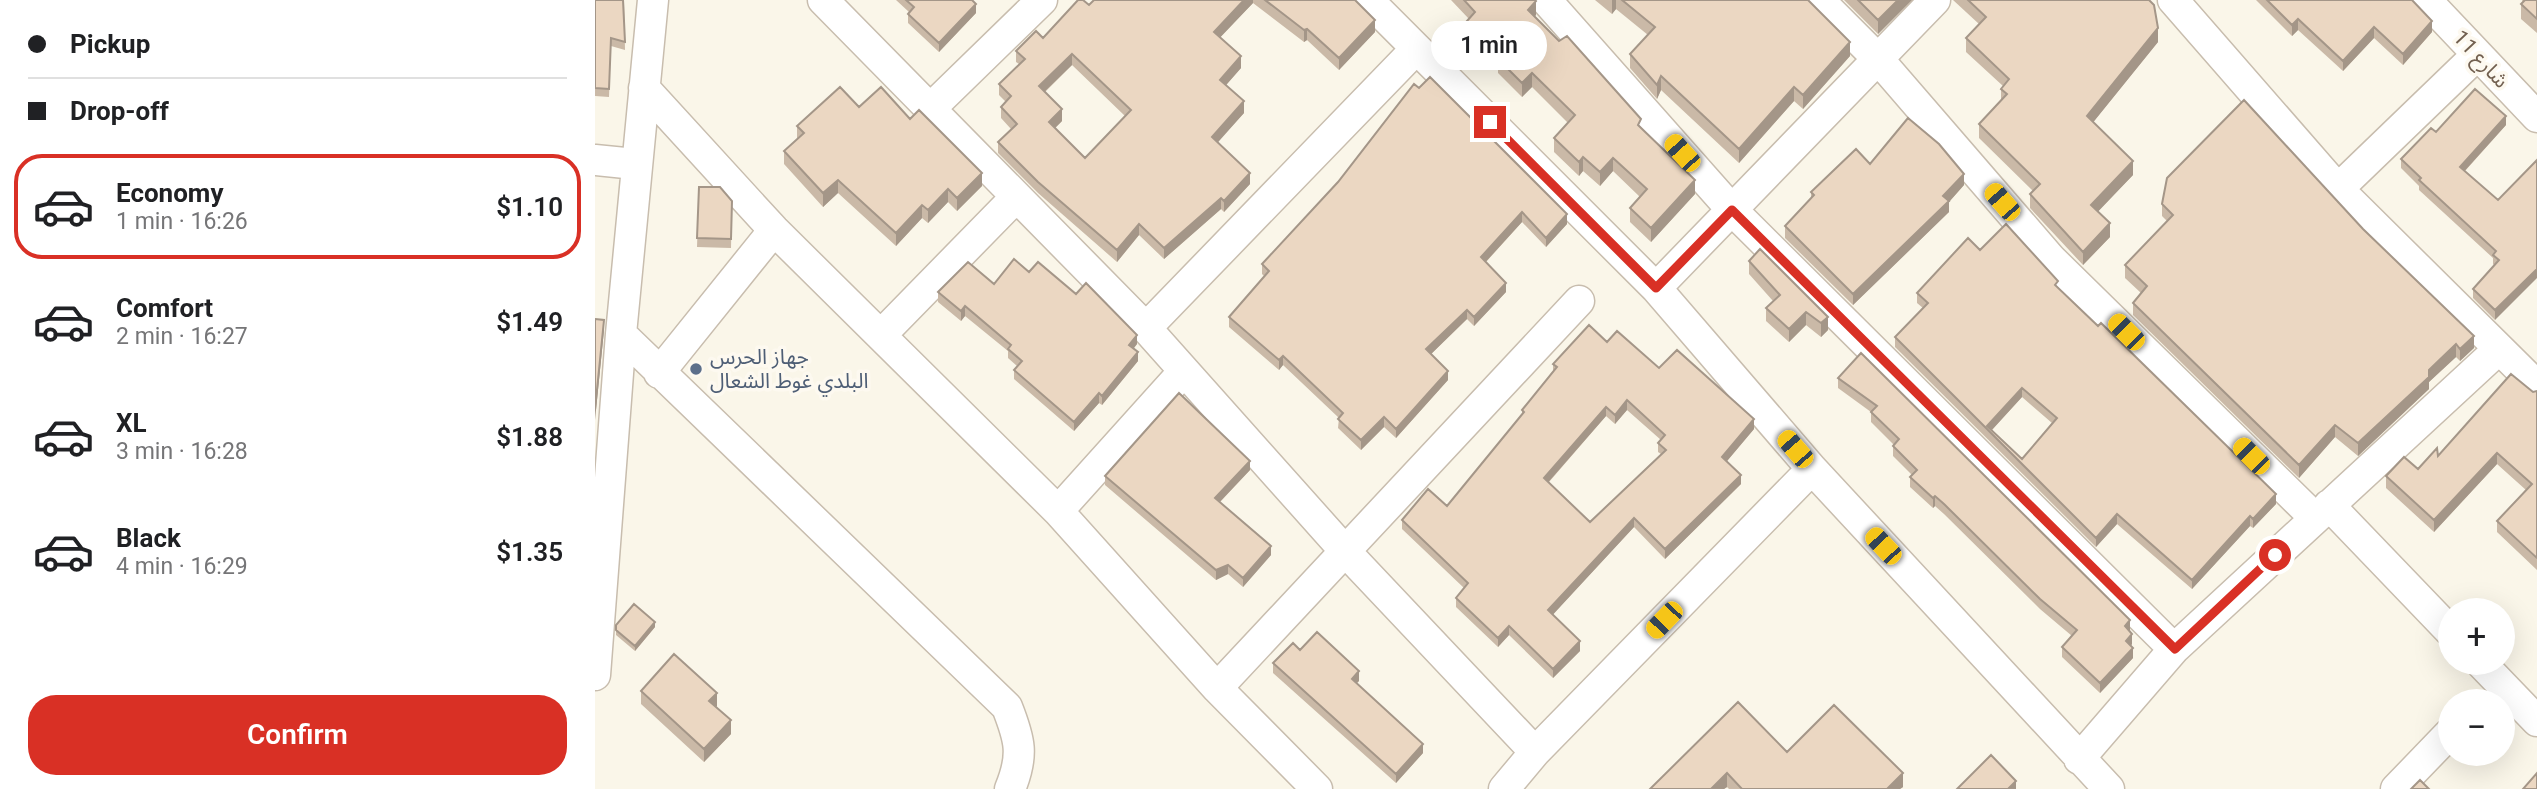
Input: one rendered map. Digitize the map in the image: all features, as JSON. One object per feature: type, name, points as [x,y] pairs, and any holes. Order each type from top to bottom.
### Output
[{"type":"street","points":[[595,675],[601,531],[653,0]]},
{"type":"street","points":[[823,0],[1146,328],[1345,551],[1535,752]]},
{"type":"street","points":[[931,108],[1042,0]]},
{"type":"street","points":[[1368,0],[1656,288],[1812,469],[2109,789]]},
{"type":"street","points":[[1546,0],[1732,210],[2175,649]]},
{"type":"street","points":[[1819,0],[1879,60],[2051,259],[2438,620]]},
{"type":"street","points":[[1656,288],[1935,0]]},
{"type":"street","points":[[2173,0],[2338,189],[2537,386]]},
{"type":"street","name":"شارع 11","points":[[2426,0],[2537,117]]},
{"type":"street","points":[[1146,328],[1416,49]]},
{"type":"street","points":[[2338,189],[2477,55]]},
{"type":"street","points":[[644,88],[774,230],[1058,510],[1217,688],[1317,789]]},
{"type":"street","points":[[595,160],[635,164]]},
{"type":"street","points":[[881,335],[1016,197]]},
{"type":"street","points":[[659,373],[774,230]]},
{"type":"street","points":[[1217,688],[1579,301]]},
{"type":"street","points":[[621,334],[1007,707],[1020,738],[1019,768],[1010,789]]},
{"type":"street","points":[[2080,759],[2175,649],[2500,349]]},
{"type":"street","points":[[1058,510],[1184,371]]},
{"type":"street","points":[[1504,789],[1535,752],[1812,469]]},
{"type":"street","points":[[2487,682],[2537,721]]},
{"type":"street","points":[[2396,789],[2438,745]]},
{"type":"building","points":[[595,0],[623,0],[625,42],[611,38],[609,89],[595,88]]},
{"type":"building","points":[[906,0],[972,0],[976,4],[939,43],[908,14],[914,7]]},
{"type":"building","points":[[1078,0],[1089,5],[1094,0],[1244,0],[1214,32],[1241,56],[1220,80],[1244,101],[1212,137],[1250,173],[1224,201],[1221,198],[1164,248],[1139,224],[1117,250],[1038,182],[998,142],[1017,124],[1001,107],[1011,96],[999,84],[1025,59],[1016,51],[1036,31],[1043,38]],"holes":[[[1072,54],[1131,110],[1085,158],[1049,122],[1062,109],[1039,86]]]},
{"type":"building","points":[[1265,0],[1355,0],[1375,20],[1339,58],[1307,29],[1304,30]]},
{"type":"building","points":[[1464,0],[1535,0],[1528,10],[1559,41],[1567,36],[1641,119],[1638,125],[1695,180],[1651,228],[1630,208],[1647,189],[1613,158],[1600,172],[1583,157],[1579,162],[1554,138],[1575,115],[1532,73],[1522,83],[1498,59],[1503,54],[1467,21],[1475,12]]},
{"type":"building","points":[[1622,0],[1808,0],[1850,42],[1803,95],[1794,87],[1739,149],[1661,76],[1657,85],[1630,54],[1655,27]]},
{"type":"building","points":[[1858,0],[1898,0],[1878,20]]},
{"type":"building","points":[[1968,0],[2149,0],[2154,5],[2158,28],[2087,116],[2133,161],[2091,205],[2110,223],[2083,252],[2030,194],[2040,184],[1979,124],[2007,94],[2001,89],[2009,79],[1966,38],[1986,17]]},
{"type":"building","points":[[2267,0],[2412,0],[2432,21],[2403,54],[2374,27],[2343,61],[2298,19],[2292,25]]},
{"type":"building","points":[[2525,0],[2537,0],[2537,19],[2521,4]]},
{"type":"building","points":[[1430,77],[1567,214],[1546,238],[1522,212],[1481,257],[1506,283],[1474,317],[1467,310],[1426,349],[1448,371],[1396,429],[1384,417],[1361,440],[1338,419],[1343,413],[1283,356],[1279,360],[1229,317],[1269,271],[1262,264],[1338,182],[1414,84],[1419,88]]},
{"type":"building","points":[[840,87],[859,107],[881,87],[910,119],[919,110],[982,173],[957,198],[948,189],[928,210],[922,205],[896,233],[838,180],[823,193],[784,151],[804,133],[797,126]]},
{"type":"building","points":[[2475,89],[2506,116],[2460,167],[2498,200],[2537,160],[2537,269],[2495,310],[2473,289],[2499,260],[2493,255],[2496,251],[2419,180],[2421,178],[2401,159],[2431,128],[2436,132]]},
{"type":"building","points":[[2244,100],[2363,229],[2474,336],[2460,349],[2456,344],[2429,370],[2429,377],[2358,443],[2335,425],[2299,465],[2133,303],[2147,286],[2125,265],[2173,215],[2162,204],[2167,178]]},
{"type":"building","points":[[1908,118],[1939,144],[1964,174],[1943,196],[1949,201],[1853,294],[1785,226],[1814,195],[1811,192],[1856,149],[1870,164]]},
{"type":"building","points":[[699,187],[720,187],[732,201],[731,239],[697,238]]},
{"type":"building","points":[[2006,224],[2058,281],[2055,285],[2098,326],[2101,323],[2276,494],[2253,519],[2250,516],[2192,580],[2117,514],[2096,538],[1895,337],[1928,303],[1917,293],[1968,238],[1980,250]],"holes":[[[2022,388],[2057,418],[2022,459],[1987,426]]]},
{"type":"building","points":[[1760,249],[1828,317],[1821,323],[1806,312],[1789,329],[1766,308],[1780,295],[1749,261]]},
{"type":"building","points":[[1014,259],[1029,272],[1038,262],[1076,294],[1086,283],[1137,335],[1129,345],[1138,352],[1102,396],[1099,393],[1074,422],[1014,370],[1022,361],[1008,349],[1011,345],[965,306],[961,311],[938,292],[968,262],[994,284]]},
{"type":"building","points":[[595,319],[604,320],[595,410]]},
{"type":"building","points":[[1589,325],[1607,342],[1617,331],[1659,368],[1677,350],[1754,419],[1722,457],[1741,475],[1665,549],[1634,518],[1548,610],[1580,641],[1553,669],[1509,626],[1498,638],[1456,598],[1468,583],[1402,520],[1428,489],[1447,506],[1524,412],[1522,410],[1557,367],[1553,364]],"holes":[[[1627,400],[1665,435],[1658,443],[1666,450],[1590,522],[1544,478],[1606,407],[1615,415]]]},
{"type":"building","points":[[1861,353],[2130,620],[2125,626],[2132,634],[2126,641],[2133,648],[2100,683],[2062,647],[2077,630],[2040,599],[1944,504],[1935,496],[1933,498],[1910,477],[1917,470],[1893,446],[1899,439],[1871,412],[1877,406],[1838,378]]},
{"type":"building","points":[[2511,374],[2533,392],[2537,391],[2537,558],[2497,521],[2532,484],[2497,453],[2434,520],[2386,476],[2404,457],[2418,469],[2437,448],[2438,456]]},
{"type":"building","points":[[1179,393],[1250,461],[1215,498],[1271,546],[1243,578],[1228,565],[1216,570],[1105,476]]},
{"type":"building","points":[[634,604],[655,622],[635,646],[616,630],[616,625]]},
{"type":"building","points":[[1317,632],[1359,671],[1352,679],[1423,744],[1396,774],[1273,663],[1293,643],[1300,650]]},
{"type":"building","points":[[674,654],[717,693],[709,701],[731,720],[704,749],[641,691]]},
{"type":"building","points":[[1738,702],[1787,752],[1834,705],[1903,773],[1887,789],[1742,789],[1727,773],[1711,789],[1650,789]]},
{"type":"building","points":[[1991,755],[2016,781],[2008,789],[1957,789]]},
{"type":"building","points":[[2537,773],[2537,789],[2523,789]]},
{"type":"building","points":[[2420,780],[2429,789],[2411,789]]},
{"type":"place","name":"جهاز الحرس البلدي غوط الشعال","points":[[696,369]]},
{"type":"route","points":[[1490,122],[1656,288],[1732,210],[2175,649],[2275,555]]}]
